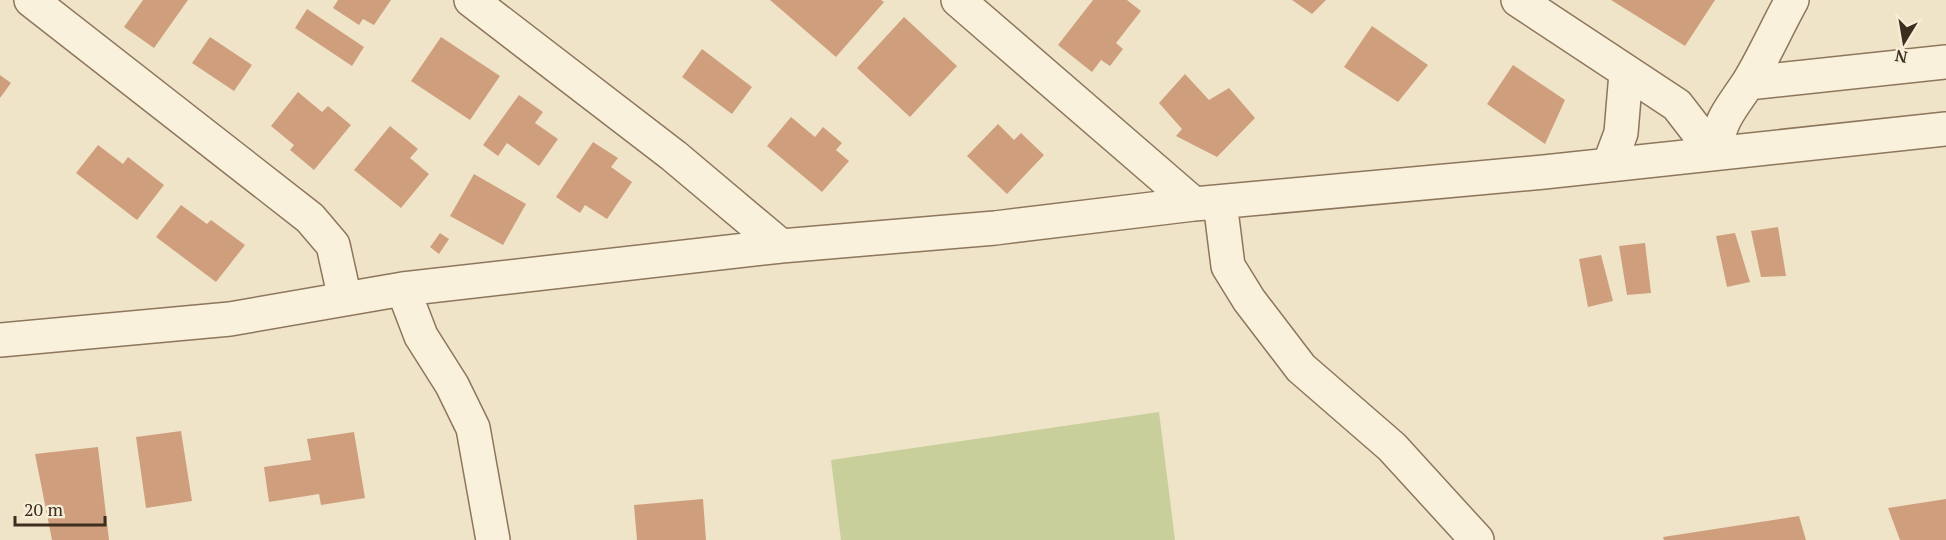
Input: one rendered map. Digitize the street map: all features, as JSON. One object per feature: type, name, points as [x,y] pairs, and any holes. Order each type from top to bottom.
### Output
[{"type":"street","points":[[31,0],[310,218],[333,245],[345,299]]},
{"type":"street","points":[[471,0],[674,156],[781,246]]},
{"type":"street","points":[[958,0],[1207,203],[1228,266],[1249,300],[1301,368],[1392,447],[1477,540]]},
{"type":"street","points":[[1518,0],[1677,105],[1714,153]]},
{"type":"street","points":[[1714,153],[1720,126],[1731,104],[1748,83],[1792,0]]},
{"type":"street","points":[[1748,83],[1946,62]]},
{"type":"street","points":[[1608,165],[1621,133],[1626,73]]},
{"type":"street","points":[[0,340],[230,319],[403,289],[781,246],[995,228],[1207,203],[1608,165],[1946,129]]},
{"type":"street","points":[[403,289],[421,336],[452,385],[473,428],[493,540]]},
{"type":"green space","points":[[1159,412],[1175,540],[841,540],[831,460]]},
{"type":"building","points":[[143,0],[188,0],[154,48],[124,27]]},
{"type":"building","points":[[338,0],[391,0],[374,25],[363,19],[359,25],[333,8]]},
{"type":"building","points":[[770,0],[881,0],[884,2],[836,57]]},
{"type":"building","points":[[1093,0],[1127,0],[1141,11],[1116,43],[1123,49],[1110,66],[1101,60],[1092,72],[1058,45]]},
{"type":"building","points":[[1292,0],[1326,0],[1312,14]]},
{"type":"building","points":[[1611,0],[1715,0],[1685,46]]},
{"type":"building","points":[[307,9],[364,47],[352,66],[295,28]]},
{"type":"building","points":[[904,17],[957,66],[910,117],[857,68]]},
{"type":"building","points":[[1372,26],[1428,65],[1398,102],[1344,67]]},
{"type":"building","points":[[210,37],[252,65],[234,91],[192,63]]},
{"type":"building","points":[[441,37],[500,76],[470,120],[411,81]]},
{"type":"building","points":[[702,49],[752,87],[732,114],[682,77]]},
{"type":"building","points":[[1513,65],[1565,100],[1545,144],[1487,104]]},
{"type":"building","points":[[1185,74],[1209,100],[1229,88],[1255,118],[1217,157],[1176,136],[1182,129],[1159,103]]},
{"type":"building","points":[[0,75],[11,83],[0,98]]},
{"type":"building","points":[[298,92],[322,112],[328,106],[351,125],[314,170],[290,150],[294,145],[271,126]]},
{"type":"building","points":[[519,95],[543,112],[535,123],[558,139],[539,166],[507,143],[498,156],[483,145]]},
{"type":"building","points":[[791,117],[815,137],[823,127],[842,143],[836,150],[849,161],[822,192],[767,146]]},
{"type":"building","points":[[998,124],[1014,140],[1021,133],[1044,155],[1007,194],[967,156]]},
{"type":"building","points":[[390,126],[418,149],[410,158],[429,174],[401,208],[354,170]]},
{"type":"building","points":[[593,142],[618,158],[611,167],[632,182],[607,219],[585,205],[580,213],[556,197]]},
{"type":"building","points":[[98,145],[123,164],[128,157],[164,185],[137,220],[76,173]]},
{"type":"building","points":[[474,174],[526,204],[503,245],[450,216]]},
{"type":"building","points":[[181,205],[207,224],[211,220],[245,245],[216,282],[156,237]]},
{"type":"building","points":[[1778,227],[1786,276],[1761,277],[1751,231]]},
{"type":"building","points":[[440,233],[449,239],[439,254],[430,247]]},
{"type":"building","points":[[1735,233],[1750,282],[1727,287],[1716,236]]},
{"type":"building","points":[[1645,243],[1651,293],[1627,295],[1619,246]]},
{"type":"building","points":[[1601,255],[1613,301],[1588,307],[1579,259]]},
{"type":"building","points":[[181,431],[192,501],[146,508],[136,437]]},
{"type":"building","points":[[354,432],[365,498],[321,505],[319,494],[269,502],[264,467],[311,460],[307,439]]},
{"type":"building","points":[[98,447],[109,540],[52,540],[35,454]]},
{"type":"building","points":[[703,499],[706,540],[637,540],[634,505]]},
{"type":"building","points":[[1946,499],[1946,540],[1900,540],[1888,508]]},
{"type":"building","points":[[1799,516],[1806,540],[1664,540],[1663,537]]}]
